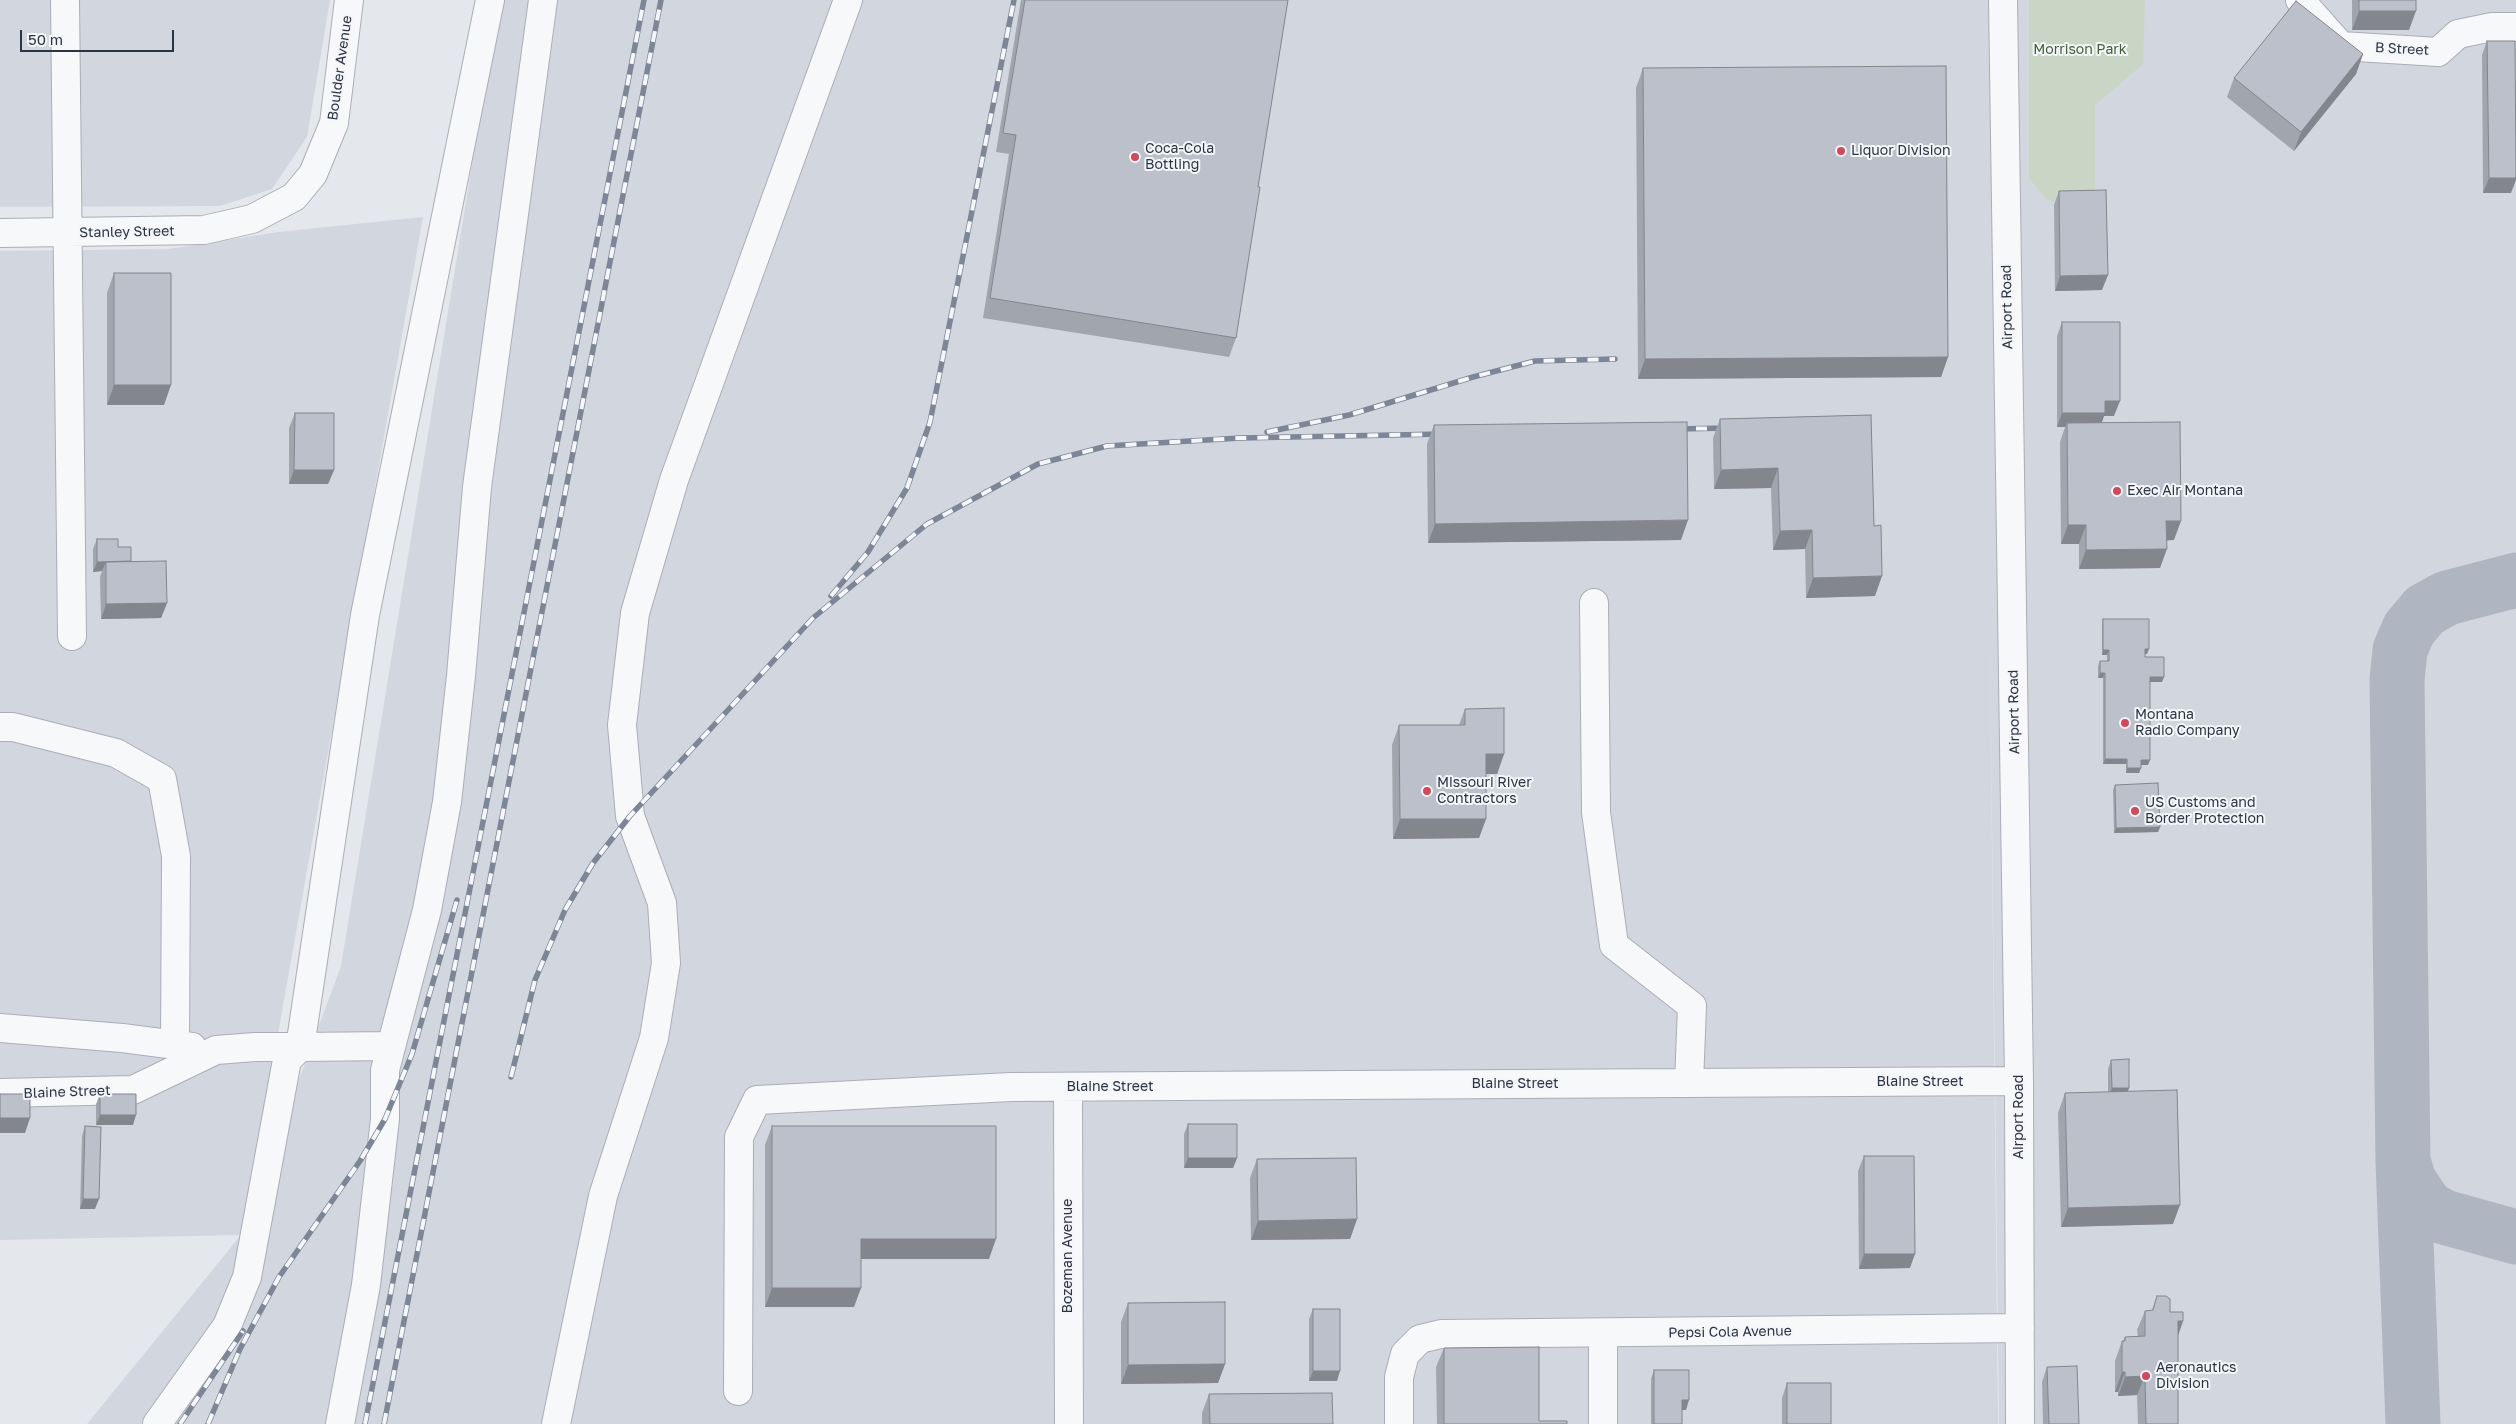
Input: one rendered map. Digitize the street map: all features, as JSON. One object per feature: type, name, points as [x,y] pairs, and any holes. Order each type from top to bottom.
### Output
[{"type":"street","points":[[65,0],[72,636]]},
{"type":"street","name":"Boulder Avenue","points":[[252,219],[294,196],[313,174],[334,123],[349,0]]},
{"type":"street","points":[[157,1424],[226,1326],[247,1277],[287,1060],[300,1048],[365,615],[490,0]]},
{"type":"street","points":[[340,1424],[366,1285],[385,1119],[385,1070],[427,910],[447,802],[461,676],[477,487],[543,0]]},
{"type":"street","points":[[556,1424],[603,1196],[654,1038],[666,963],[662,903],[630,816],[629,807],[622,725],[635,613],[674,480],[848,0]]},
{"type":"street","name":"Airport Road","points":[[2003,0],[2019,1081],[2020,1424]]},
{"type":"street","name":"B Street","points":[[2300,0],[2341,46],[2438,52],[2458,34],[2492,27],[2516,27]]},
{"type":"street","name":"Stanley Street","points":[[0,233],[204,230],[252,219]]},
{"type":"street","points":[[1594,603],[1596,812],[1614,945],[1692,1006],[1689,1083]]},
{"type":"street","points":[[0,727],[13,727],[116,752],[162,779],[176,856],[175,1045]]},
{"type":"street","points":[[0,1028],[122,1038],[216,1050],[255,1046],[300,1048],[390,1046]]},
{"type":"street","name":"Blaine Street","points":[[0,1093],[133,1090],[216,1050]]},
{"type":"street","name":"Blaine Street","points":[[738,1391],[739,1137],[757,1100],[1011,1087],[2019,1081]]},
{"type":"street","name":"Bozeman Avenue","points":[[1068,1087],[1069,1424]]},
{"type":"street","name":"Pepsi Cola Avenue","points":[[1399,1424],[1398,1377],[1405,1354],[1420,1339],[1441,1334],[2020,1328]]},
{"type":"street","points":[[1603,1333],[1603,1424]]},
{"type":"shaded area","points":[[0,0],[330,0],[307,137],[272,189],[220,206],[0,207]]},
{"type":"shaded area","points":[[499,0],[2516,0],[2516,1424],[1999,1424],[1989,562],[1998,1424],[87,1424],[241,1235],[0,1240],[0,251],[169,249],[279,232],[423,217],[243,1231],[341,966]]},
{"type":"green space","name":"Morrison Park","points":[[2029,0],[2145,0],[2143,64],[2095,105],[2095,189],[2067,205],[2046,199],[2029,178]]},
{"type":"building","points":[[1025,0],[1288,0],[1236,338],[990,298],[1016,135],[1003,133]]},
{"type":"building","points":[[2359,0],[2416,0],[2416,11],[2359,11]]},
{"type":"building","points":[[2296,1],[2363,54],[2301,132],[2234,78]]},
{"type":"building","points":[[2487,41],[2515,41],[2516,178],[2489,178]]},
{"type":"building","points":[[1946,66],[1948,357],[1645,359],[1643,68]]},
{"type":"building","points":[[2106,190],[2108,275],[2060,276],[2059,191]]},
{"type":"building","points":[[114,273],[171,273],[171,385],[114,385]]},
{"type":"building","points":[[2062,322],[2120,322],[2120,401],[2105,401],[2105,413],[2062,413]]},
{"type":"building","points":[[295,413],[334,413],[334,470],[294,470]]},
{"type":"building","points":[[1871,415],[1874,526],[1881,525],[1882,576],[1813,578],[1812,530],[1780,531],[1778,468],[1721,470],[1720,419]]},
{"type":"building","points":[[1687,422],[1688,520],[1435,524],[1434,425]]},
{"type":"building","name":"Exec Air Montana","points":[[2180,422],[2181,521],[2166,521],[2167,549],[2086,550],[2086,525],[2068,525],[2067,423]]},
{"type":"building","points":[[97,539],[118,539],[118,547],[131,547],[131,561],[97,562]]},
{"type":"building","points":[[166,561],[167,603],[106,604],[106,562]]},
{"type":"building","name":"Montana Radio Company","points":[[2103,619],[2149,619],[2149,649],[2145,649],[2145,657],[2164,657],[2164,677],[2150,677],[2150,760],[2141,760],[2141,768],[2127,768],[2127,759],[2105,759],[2105,673],[2100,673],[2100,661],[2109,661],[2109,650],[2103,650]]},
{"type":"building","points":[[1504,708],[1504,754],[1486,754],[1486,819],[1400,819],[1399,725],[1465,725],[1465,709]]},
{"type":"building","name":"US Customs and Border Protection","points":[[2158,783],[2160,827],[2116,828],[2115,785]]},
{"type":"building","points":[[2129,1059],[2129,1088],[2112,1088],[2111,1060]]},
{"type":"building","points":[[2177,1090],[2180,1205],[2068,1208],[2065,1093]]},
{"type":"building","points":[[0,1094],[30,1094],[30,1118],[0,1118]]},
{"type":"building","points":[[100,1094],[136,1094],[136,1115],[100,1115]]},
{"type":"building","points":[[1188,1124],[1237,1124],[1237,1158],[1188,1158]]},
{"type":"building","points":[[85,1126],[101,1127],[99,1199],[83,1199]]},
{"type":"building","points":[[772,1126],[996,1126],[996,1239],[861,1239],[861,1288],[772,1288]]},
{"type":"building","points":[[1864,1156],[1914,1156],[1915,1254],[1864,1254]]},
{"type":"building","points":[[1356,1158],[1357,1219],[1258,1221],[1257,1159]]},
{"type":"building","points":[[2157,1296],[2166,1296],[2170,1299],[2170,1312],[2183,1312],[2183,1321],[2178,1321],[2178,1424],[2146,1424],[2145,1376],[2125,1377],[2125,1372],[2122,1372],[2122,1341],[2125,1341],[2125,1337],[2145,1336],[2145,1311],[2153,1310]]},
{"type":"building","points":[[1225,1302],[1225,1364],[1128,1365],[1128,1303]]},
{"type":"building","points":[[1313,1309],[1340,1309],[1340,1371],[1313,1371]]},
{"type":"building","points":[[1539,1347],[1539,1421],[1567,1421],[1567,1424],[1444,1424],[1444,1348]]},
{"type":"building","points":[[2077,1366],[2079,1424],[2049,1424],[2047,1367]]},
{"type":"building","points":[[1654,1370],[1689,1370],[1689,1400],[1682,1400],[1682,1424],[1654,1424]]},
{"type":"building","points":[[1787,1383],[1831,1383],[1831,1424],[1787,1424]]},
{"type":"building","points":[[1332,1393],[1333,1424],[1210,1424],[1209,1394]]},
{"type":"taxiway","points":[[2413,1424],[2403,1161],[2397,680],[2400,650],[2409,629],[2425,610],[2447,598],[2516,580]]},
{"type":"taxiway","points":[[2403,1161],[2409,1181],[2427,1208],[2444,1217],[2516,1237]]},
{"type":"railway","points":[[365,1424],[644,0]]},
{"type":"railway","points":[[384,1424],[661,0]]},
{"type":"railway","points":[[831,596],[868,552],[907,488],[930,422],[1014,0]]},
{"type":"railway","points":[[1267,432],[1349,415],[1473,377],[1535,361],[1615,359]]},
{"type":"railway","points":[[1674,429],[1731,428]]},
{"type":"railway","points":[[511,1077],[535,980],[565,910],[593,863],[630,816],[813,618],[927,524],[1038,464],[1107,446],[1240,438],[1444,434]]},
{"type":"railway","points":[[208,1424],[240,1349],[279,1277],[360,1161],[385,1119],[412,1054],[457,900]]},
{"type":"railway","points":[[180,1424],[243,1331]]},
{"type":"place","name":"Liquor Division","points":[[1841,151]]},
{"type":"place","name":"Coca-Cola Bottling","points":[[1135,157]]},
{"type":"place","name":"Exec Air Montana","points":[[2117,491]]},
{"type":"place","name":"Montana Radio Company","points":[[2125,723]]},
{"type":"place","name":"Missouri River Contractors","points":[[1427,791]]},
{"type":"place","name":"US Customs and Border Protection","points":[[2135,811]]},
{"type":"place","name":"Aeronautics Division","points":[[2146,1376]]}]
